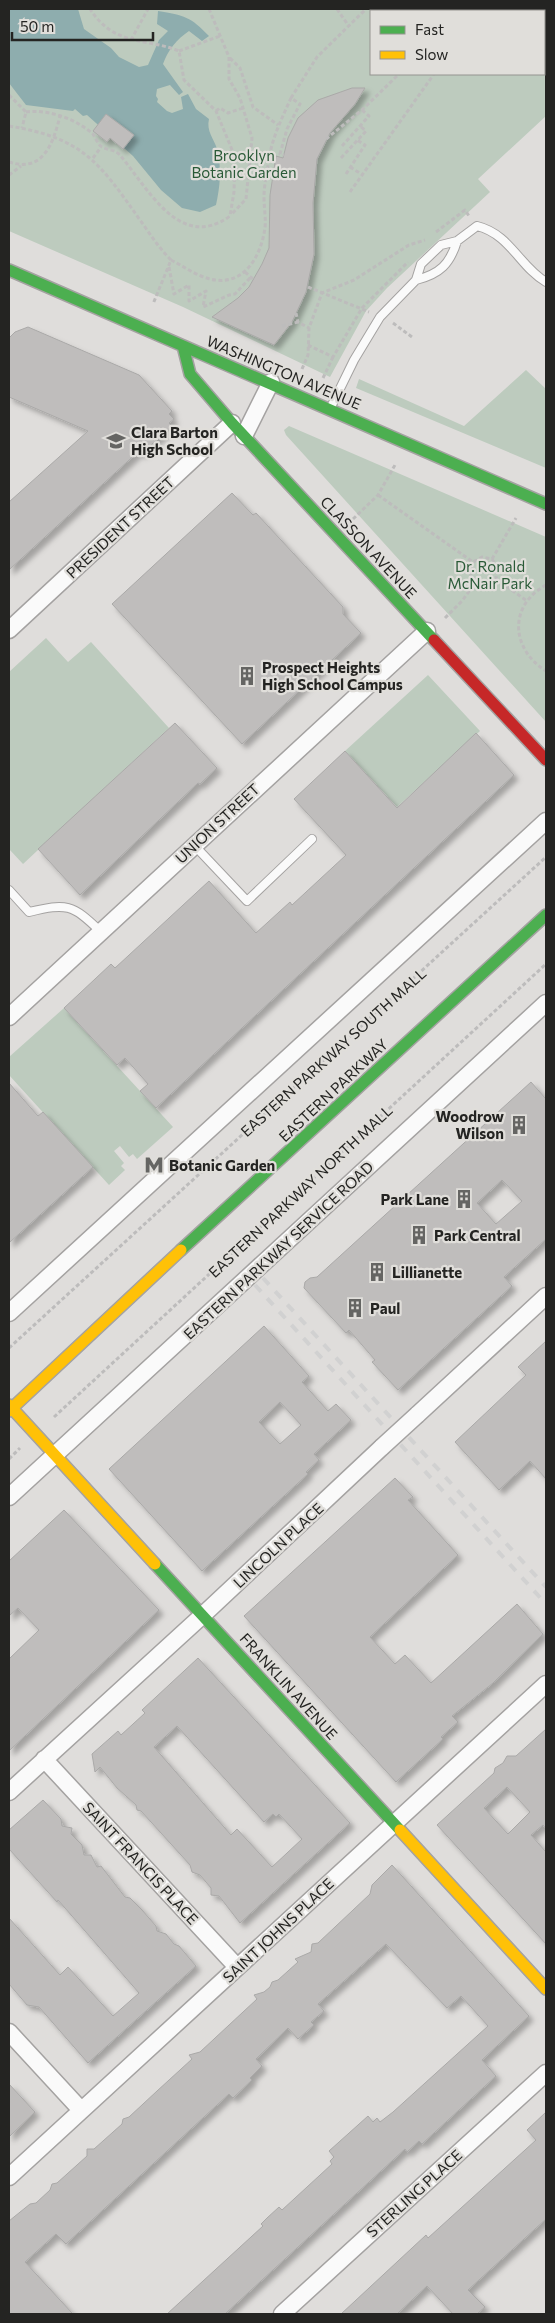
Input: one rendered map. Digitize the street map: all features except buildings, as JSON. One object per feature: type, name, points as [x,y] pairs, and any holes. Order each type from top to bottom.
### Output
[{"type":"street","name":"WASHINGTON AVENUE","points":[[9,270],[331,408],[546,504]]},
{"type":"street","name":"CLASSON AVENUE","points":[[183,346],[190,374],[232,424],[427,630],[546,760]]},
{"type":"street","points":[[244,436],[271,382]]},
{"type":"street","name":"PRESIDENT STREET","points":[[9,630],[232,424]]},
{"type":"street","name":"UNION STREET","points":[[9,1017],[427,630]]},
{"type":"street","points":[[9,1313],[546,821]]},
{"type":"street","name":"EASTERN PARKWAY","points":[[10,1408],[546,915]]},
{"type":"street","name":"EASTERN PARKWAY SERVICE ROAD","points":[[9,1497],[546,1003]]},
{"type":"street","name":"LINCOLN PLACE","points":[[9,1792],[204,1614],[546,1296]]},
{"type":"street","name":"FRANKLIN AVENUE","points":[[10,1408],[204,1614],[546,1989]]},
{"type":"street","name":"SAINT JOHNS PLACE","points":[[9,2177],[546,1684]]},
{"type":"street","name":"SAINT FRANCIS PLACE","points":[[44,1759],[237,1967]]},
{"type":"street","points":[[9,2032],[81,2110]]},
{"type":"street","name":"STERLING PLACE","points":[[282,2314],[546,2072]]},
{"type":"lane","points":[[331,408],[380,317],[416,280],[421,264],[441,245],[457,241],[478,226],[489,229],[501,236],[546,282]]},
{"type":"lane","points":[[416,280],[432,276],[452,258],[457,241]]},
{"type":"lane","points":[[194,845],[246,901],[312,839]]},
{"type":"lane","points":[[9,890],[28,912],[58,905],[80,912],[100,931]]},
{"type":"path","points":[[90,9],[100,22],[115,33],[130,40],[153,43],[179,51],[200,44],[210,38],[220,36]]},
{"type":"path","points":[[130,40],[148,9]]},
{"type":"path","points":[[209,9],[229,57],[240,68],[253,107],[278,125]]},
{"type":"path","points":[[337,9],[348,25]]},
{"type":"path","points":[[9,126],[22,128],[72,144],[93,158],[106,172],[159,248],[171,260],[202,277],[216,280],[234,279],[246,272],[255,255],[264,229],[266,176],[269,157],[278,125],[291,98],[317,57],[366,9]]},
{"type":"path","points":[[179,51],[184,80],[216,111],[235,157],[234,204],[230,216]]},
{"type":"path","points":[[9,95],[26,112],[67,117],[94,135],[101,146],[118,153],[163,210],[173,217],[200,227],[222,222],[246,199],[252,138],[240,98],[229,78],[229,57]]},
{"type":"path","points":[[326,139],[362,110],[398,75]]},
{"type":"path","points":[[350,192],[433,75]]},
{"type":"path","points":[[284,155],[280,154],[285,136],[300,104],[291,98]]},
{"type":"path","points":[[216,111],[220,108],[228,113],[243,108]]},
{"type":"path","points":[[342,146],[369,116],[362,110]]},
{"type":"path","points":[[22,128],[26,112]]},
{"type":"path","points":[[9,162],[21,166],[30,165],[38,160],[55,138],[60,116]]},
{"type":"path","points":[[341,158],[366,131],[360,126]]},
{"type":"path","points":[[346,174],[365,146],[358,140]]},
{"type":"path","points":[[93,158],[101,146]]},
{"type":"path","points":[[9,175],[21,166]]},
{"type":"path","points":[[350,167],[363,175]]},
{"type":"path","points":[[420,248],[423,242],[464,210],[478,226]]},
{"type":"path","points":[[264,229],[270,230]]},
{"type":"path","points":[[308,287],[322,293],[354,280],[409,245],[423,242]]},
{"type":"path","points":[[153,304],[171,260]]},
{"type":"path","points":[[323,378],[362,308],[410,260]]},
{"type":"path","points":[[168,266],[174,294],[189,285],[189,301],[206,290],[202,307],[235,294],[252,278],[246,272]]},
{"type":"path","points":[[302,369],[308,355],[309,328],[322,293]]},
{"type":"path","points":[[296,313],[298,322]]},
{"type":"path","points":[[282,326],[298,322],[309,328]]},
{"type":"path","points":[[308,345],[333,357]]},
{"type":"path","points":[[354,519],[378,495],[395,465]]},
{"type":"path","points":[[378,495],[473,562]]},
{"type":"path","points":[[492,559],[516,518]]},
{"type":"path","points":[[482,557],[492,559],[498,568],[496,579],[487,584],[476,582],[470,573],[473,562],[482,557]]},
{"type":"path","points":[[496,579],[527,601]]},
{"type":"path","points":[[445,618],[462,601],[476,582]]},
{"type":"path","points":[[546,585],[537,590],[527,601],[521,612],[518,627],[520,640],[526,653],[535,664],[546,671]]},
{"type":"path","name":"EASTERN PARKWAY SOUTH MALL","points":[[9,1348],[546,857]]},
{"type":"path","name":"EASTERN PARKWAY NORTH MALL","points":[[54,1417],[546,964]]},
{"type":"path","points":[[9,1459],[20,1448]]},
{"type":"green space","name":"Brooklyn Botanic Garden","points":[[9,9],[546,9],[546,116],[478,179],[490,192],[387,288],[366,311],[330,377],[183,307],[9,231]]},
{"type":"green space","points":[[526,370],[546,389],[546,468],[356,388],[359,379],[464,426]]},
{"type":"green space","name":"Dr. Ronald McNair Park","points":[[289,426],[546,537],[546,722],[286,435],[284,430]]},
{"type":"green space","points":[[46,638],[68,662],[91,642],[169,728],[23,864],[9,849],[9,672]]},
{"type":"green space","points":[[428,675],[480,731],[397,807],[345,751]]},
{"type":"green space","points":[[64,1008],[173,1127],[137,1159],[133,1154],[129,1157],[120,1146],[114,1151],[124,1163],[121,1166],[125,1170],[109,1185],[9,1075],[9,1057]]},
{"type":"water","points":[[9,9],[78,9],[84,29],[111,48],[119,57],[139,67],[148,65],[159,40],[168,31],[157,24],[158,11],[187,18],[203,30],[209,36],[202,41],[189,31],[173,45],[163,64],[183,92],[179,95],[170,85],[157,89],[156,96],[157,102],[172,113],[183,109],[181,97],[188,94],[196,109],[209,119],[209,131],[217,149],[220,163],[216,205],[200,212],[182,208],[161,190],[133,156],[87,115],[83,116],[75,109],[73,111],[26,105],[9,83]]},
{"type":"railway","points":[[263,1278],[546,1587]]},
{"type":"railway","points":[[255,1285],[546,1604]]},
{"type":"traffic: fast","points":[[9,270],[546,504]]},
{"type":"traffic: fast","points":[[183,346],[190,374],[232,423],[434,640]]},
{"type":"traffic: fast","points":[[181,1250],[546,915]]},
{"type":"traffic: fast","points":[[155,1564],[400,1830]]},
{"type":"traffic: slow","points":[[9,1411],[181,1250]]},
{"type":"traffic: slow","points":[[9,1405],[155,1564]]},
{"type":"traffic: slow","points":[[400,1830],[546,1989]]},
{"type":"traffic: jam","points":[[434,640],[546,760]]},
{"type":"place","name":"Clara Barton High School","points":[[116,441]]},
{"type":"place","name":"Prospect Heights High School Campus","points":[[247,676]]},
{"type":"place","name":"Woodrow Wilson","points":[[519,1125]]},
{"type":"place","name":"Botanic Garden","points":[[154,1165]]},
{"type":"place","name":"Park Lane","points":[[464,1199]]},
{"type":"place","name":"Park Central","points":[[419,1235]]},
{"type":"place","name":"Lillianette","points":[[377,1272]]},
{"type":"place","name":"Paul","points":[[355,1308]]}]
